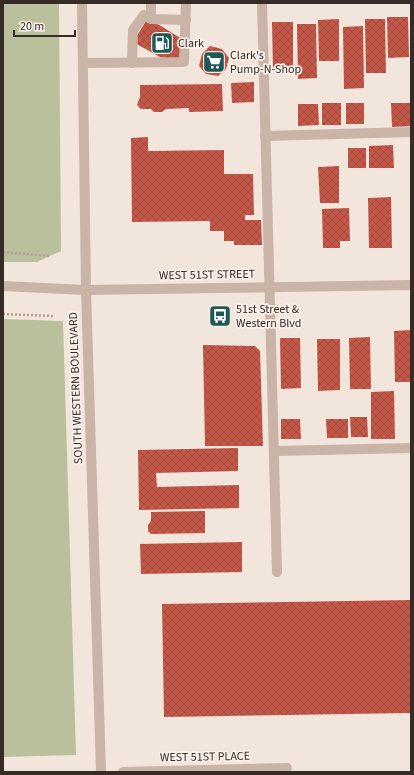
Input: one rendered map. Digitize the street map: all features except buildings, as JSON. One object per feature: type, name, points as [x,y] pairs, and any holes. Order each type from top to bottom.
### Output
[{"type":"street","name":"SOUTH WESTERN BOULEVARD","points":[[82,3],[86,290],[101,772]]},
{"type":"street","points":[[151,3],[151,19]]},
{"type":"street","points":[[83,63],[184,62],[186,3]]},
{"type":"street","points":[[262,3],[277,572]]},
{"type":"street","points":[[132,62],[134,30],[144,15],[151,19],[186,20]]},
{"type":"street","points":[[266,136],[411,132]]},
{"type":"street","name":"WEST 51ST STREET","points":[[3,286],[86,290],[411,285]]},
{"type":"street","points":[[274,451],[411,448]]},
{"type":"street","name":"WEST 51ST PLACE","points":[[123,772],[287,768]]},
{"type":"path","points":[[3,252],[50,256]]},
{"type":"path","points":[[3,314],[54,316]]},
{"type":"green space","points":[[3,3],[59,3],[61,251],[37,262],[3,262]]},
{"type":"green space","points":[[3,319],[63,321],[76,755],[3,757]]},
{"type":"place","name":"Clark","points":[[162,43]]},
{"type":"place","name":"Clark's Pump-N-Shop","points":[[214,62]]},
{"type":"place","name":"51st Street & Western Blvd","points":[[220,316]]}]
